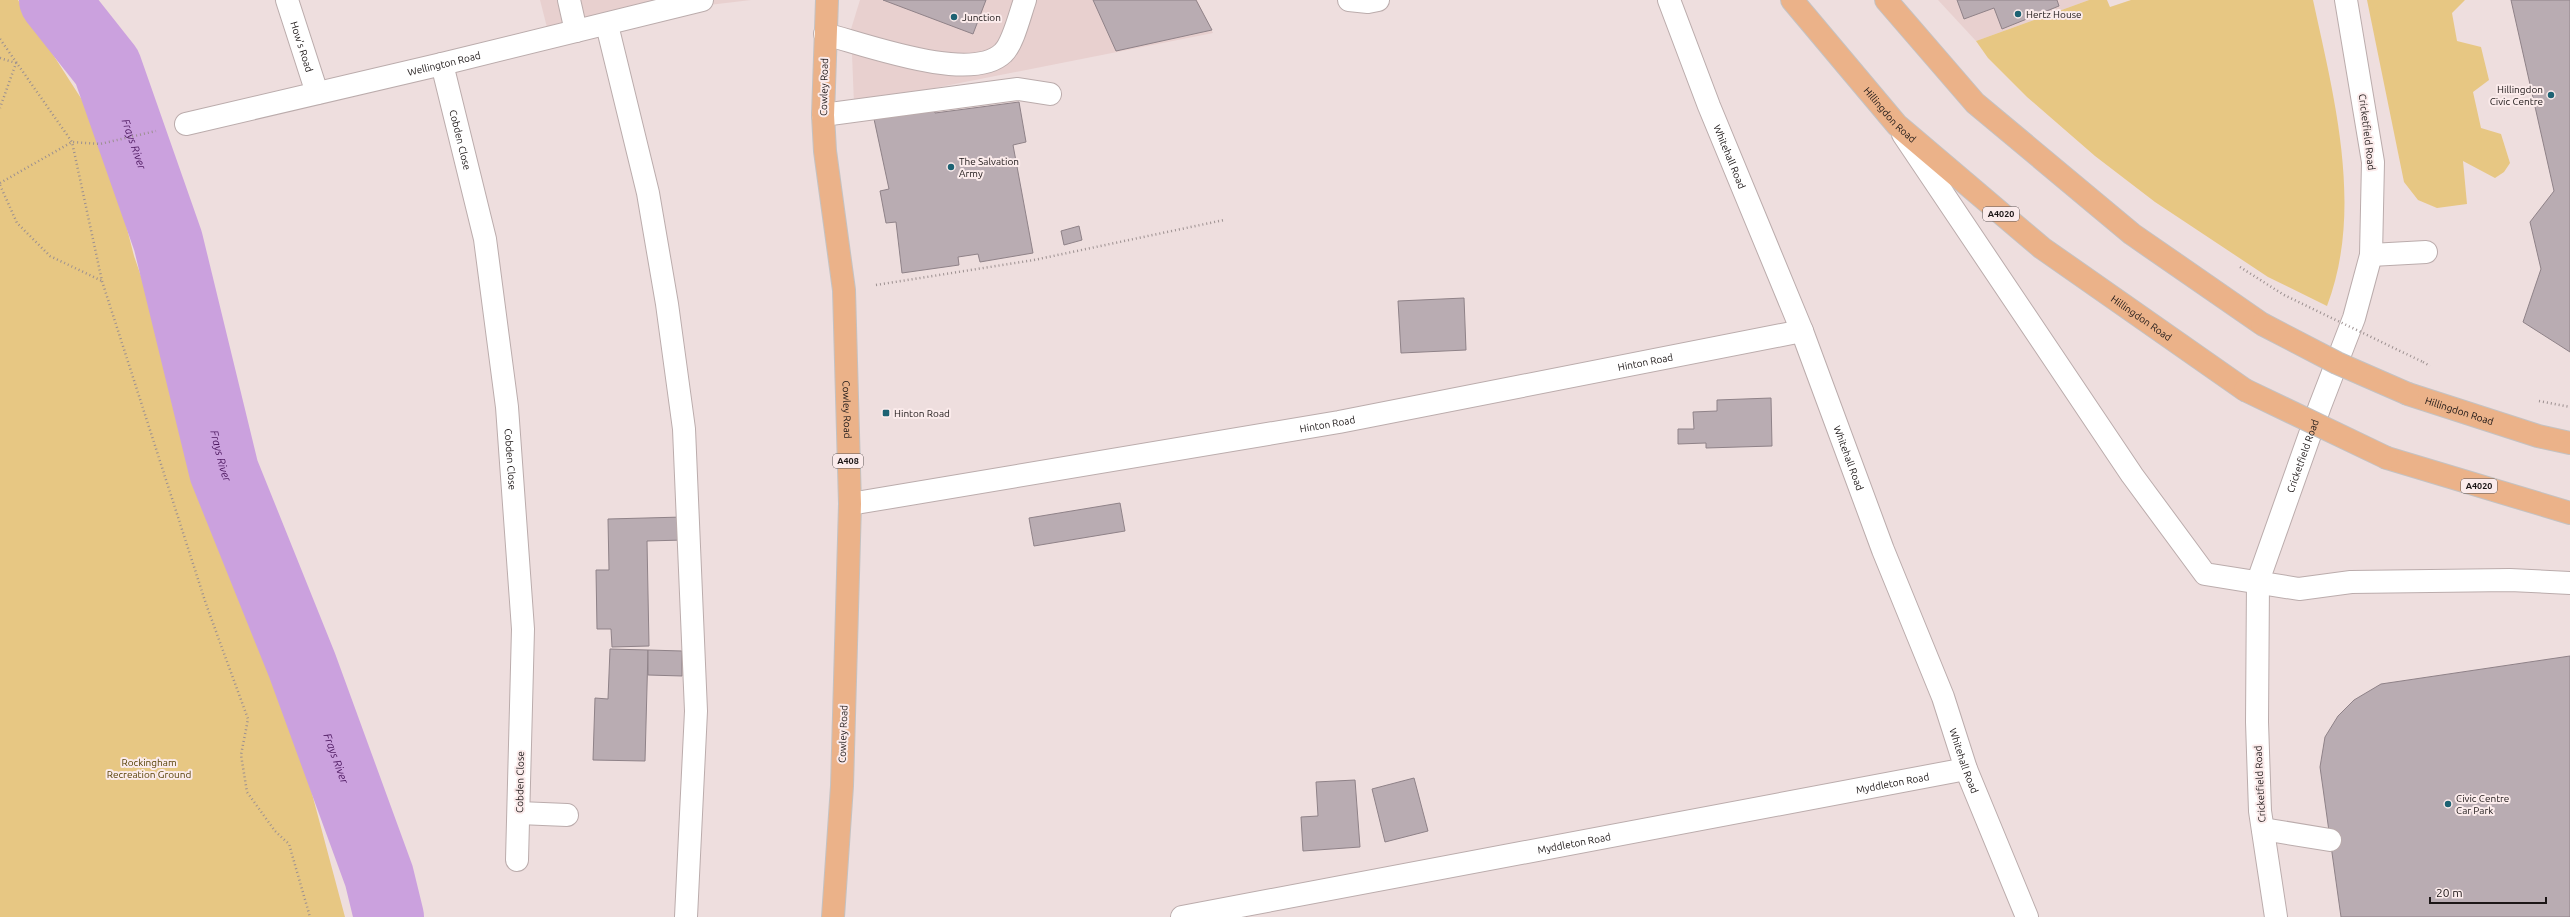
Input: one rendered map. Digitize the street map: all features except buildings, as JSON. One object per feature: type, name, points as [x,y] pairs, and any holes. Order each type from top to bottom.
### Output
[{"type":"main road","name":"Cowley Road","points":[[827,0],[823,115],[825,151],[844,290],[850,504],[842,786],[833,917]]},
{"type":"main road","name":"Hillingdon Road","points":[[1792,0],[1897,125],[2042,248],[2245,390],[2387,458],[2570,513]]},
{"type":"main road","name":"Hillingdon Road","points":[[1886,0],[1975,103],[2132,234],[2262,324],[2337,363],[2408,394],[2538,436],[2570,443]]},
{"type":"street","name":"How's Road","points":[[287,0],[316,93]]},
{"type":"street","points":[[568,0],[576,31]]},
{"type":"street","name":"Wellington Road","points":[[186,124],[576,31],[607,25],[664,5],[702,0]]},
{"type":"street","points":[[825,34],[943,65],[983,63],[995,59],[1007,47],[1025,0]]},
{"type":"street","name":"Whitehall Road","points":[[1669,0],[1709,106],[1802,331],[1883,550],[1943,697],[1966,770],[2027,917]]},
{"type":"street","name":"Cricketfield Road","points":[[2276,917],[2260,811],[2257,722],[2258,581],[2320,406],[2354,318],[2371,254],[2373,162],[2346,0]]},
{"type":"street","points":[[607,25],[648,193],[667,304],[684,429],[696,711],[686,917]]},
{"type":"street","name":"Cobden Close","points":[[442,64],[485,239],[507,407],[523,629],[517,860]]},
{"type":"street","points":[[823,115],[1018,89],[1050,94]]},
{"type":"street","points":[[1897,125],[2132,475],[2205,574],[2258,581],[2299,589],[2351,582],[2510,580],[2570,583]]},
{"type":"street","points":[[2371,254],[2426,252]]},
{"type":"street","name":"Hinton Road","points":[[850,504],[1339,422],[1802,331]]},
{"type":"street","name":"Myddleton Road","points":[[1182,917],[1966,770]]},
{"type":"street","points":[[519,813],[567,815]]},
{"type":"street","points":[[2263,830],[2330,840]]},
{"type":"path","points":[[0,39],[72,142],[102,281],[206,604],[248,719],[241,755],[247,792],[276,831],[289,844],[310,917]]},
{"type":"path","points":[[0,58],[16,63]]},
{"type":"path","points":[[0,108],[16,63]]},
{"type":"path","points":[[102,281],[50,256],[17,223],[0,184],[72,142],[100,144],[163,129]]},
{"type":"path","points":[[844,290],[1034,260],[1224,220]]},
{"type":"path","points":[[2284,294],[2431,366]]},
{"type":"shaded area","points":[[540,0],[751,0],[709,5],[552,47]]},
{"type":"shaded area","points":[[860,0],[1197,0],[1213,33],[854,104],[851,29]]},
{"type":"shaded area","points":[[1938,0],[2089,0],[1976,41]]},
{"type":"green space","name":"Rockingham Recreation Ground","points":[[0,0],[18,0],[102,131],[134,256],[185,404],[236,580],[276,680],[307,775],[345,917],[0,917]]},
{"type":"green space","points":[[2089,0],[2107,0],[2110,7],[2131,0],[2313,0],[2336,114],[2342,153],[2344,192],[2343,231],[2338,269],[2327,306],[2268,277],[2155,202],[2095,156],[2027,97],[1988,58],[1976,41]]},
{"type":"green space","points":[[2367,0],[2465,0],[2452,13],[2457,41],[2481,47],[2489,80],[2473,92],[2481,128],[2501,134],[2510,163],[2504,172],[2495,178],[2463,161],[2467,204],[2437,208],[2418,200],[2404,182]]},
{"type":"waterway","name":"Frays River","points":[[54,0],[107,67],[168,241],[224,471],[302,665],[379,876],[389,917]]},
{"type":"place","name":"Hertz House","points":[[2018,14]]},
{"type":"place","name":"Junction","points":[[954,17]]},
{"type":"place","name":"Hillingdon Civic Centre","points":[[2551,95]]},
{"type":"place","name":"The Salvation Army","points":[[951,167]]},
{"type":"place","name":"Hinton Road","points":[[886,413]]},
{"type":"place","name":"Civic Centre Car Park","points":[[2448,804]]}]
